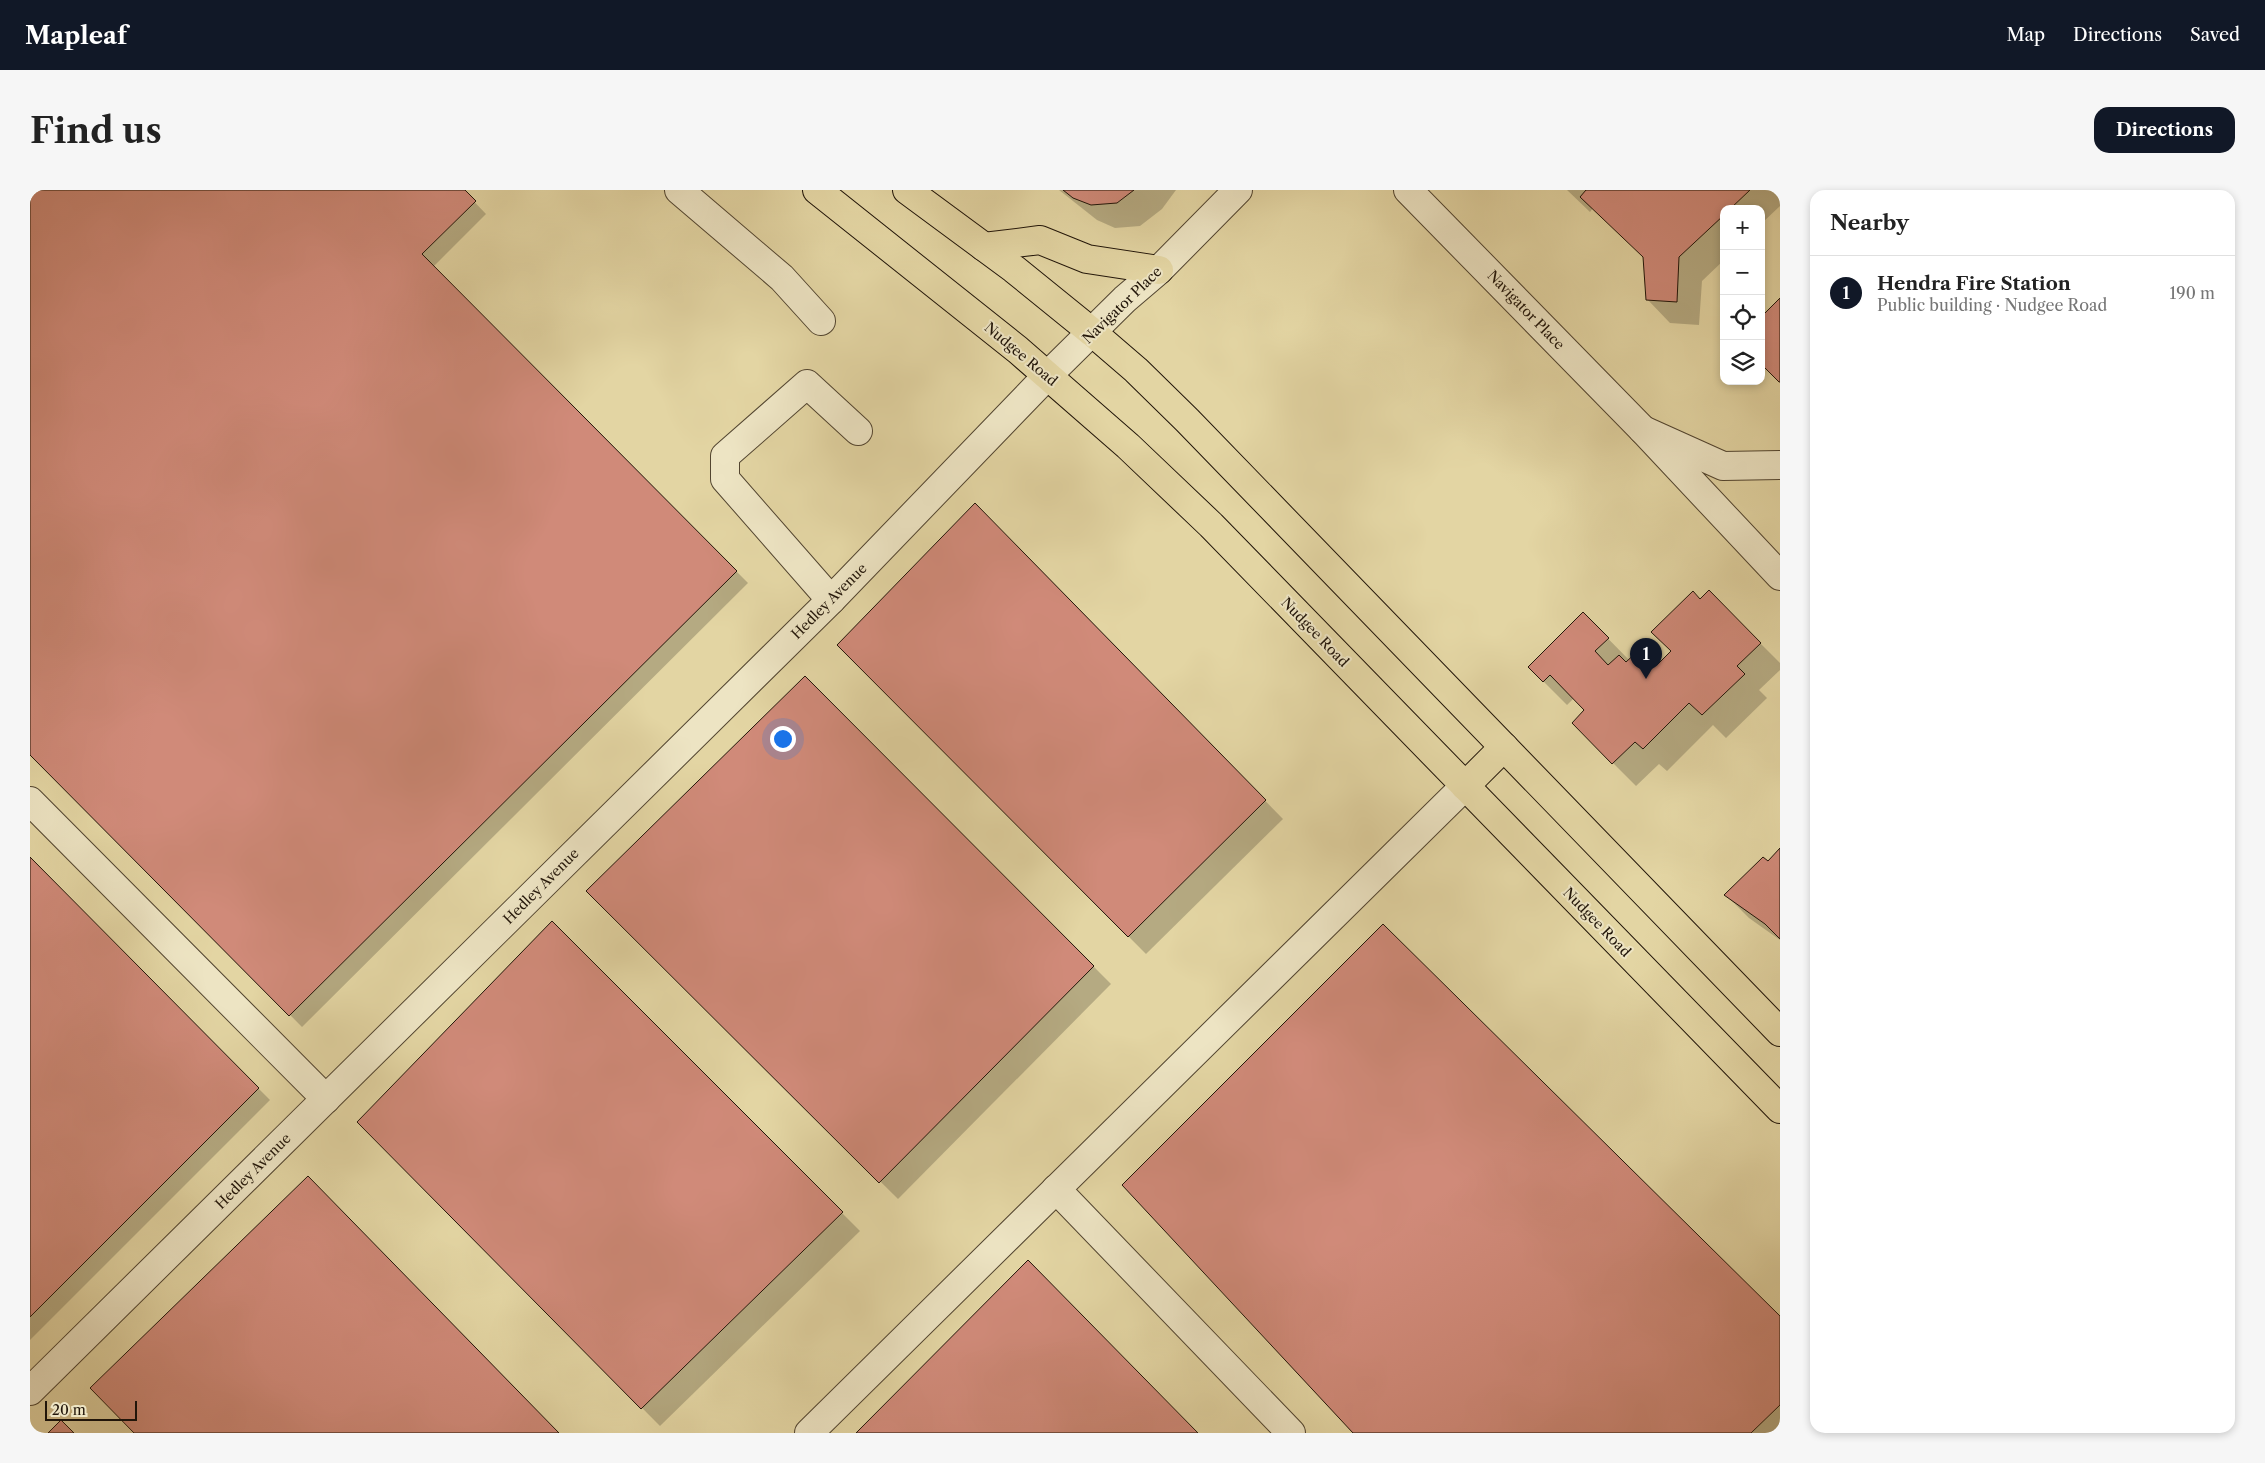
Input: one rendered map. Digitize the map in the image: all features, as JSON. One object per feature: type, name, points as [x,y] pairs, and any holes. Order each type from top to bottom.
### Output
[{"type":"main road","name":"Nudgee Road","points":[[817,190],[1018,350],[1128,446],[1211,525],[1780,1108]]},
{"type":"main road","points":[[907,190],[1093,333],[1136,370],[1187,420],[1780,1032]]},
{"type":"main road","points":[[984,248],[1040,240],[1087,259],[1159,270]]},
{"type":"main road","points":[[1465,786],[1504,747]]},
{"type":"street","points":[[680,190],[782,278],[821,321]]},
{"type":"street","name":"Navigator Place","points":[[1047,376],[1125,300],[1159,270],[1238,190]]},
{"type":"street","name":"Navigator Place","points":[[1408,190],[1643,430],[1780,576]]},
{"type":"street","name":"Hedley Avenue","points":[[30,1391],[831,600],[1047,376]]},
{"type":"street","points":[[831,600],[725,478],[725,456],[807,384],[858,431]]},
{"type":"street","name":"Navigator Place","points":[[1643,430],[1723,466],[1780,465]]},
{"type":"street","points":[[809,1433],[1465,786]]},
{"type":"street","points":[[30,802],[326,1099]]},
{"type":"street","points":[[1056,1189],[1291,1433]]},
{"type":"building","points":[[30,190],[465,190],[476,201],[422,254],[737,571],[289,1016],[30,755]]},
{"type":"building","points":[[1063,190],[1134,190],[1117,203],[1091,205],[1073,198]]},
{"type":"building","points":[[1586,190],[1750,190],[1734,205],[1720,205],[1720,219],[1679,257],[1677,302],[1646,300],[1643,257],[1580,197]]},
{"type":"building","points":[[1780,298],[1780,382],[1765,368],[1765,313]]},
{"type":"building","points":[[975,503],[1266,800],[1128,937],[837,645]]},
{"type":"building","points":[[1709,590],[1761,643],[1737,666],[1745,674],[1702,715],[1689,703],[1643,749],[1635,742],[1612,764],[1572,723],[1584,710],[1550,675],[1543,682],[1528,667],[1583,612],[1609,638],[1595,651],[1608,665],[1619,655],[1626,662],[1640,649],[1657,665],[1671,651],[1651,632],[1693,591],[1700,599]]},
{"type":"building","points":[[805,676],[1094,966],[879,1183],[586,891]]},
{"type":"building","points":[[1780,848],[1780,939],[1765,924],[1724,895],[1763,857],[1768,861]]},
{"type":"building","points":[[30,857],[259,1088],[30,1317]]},
{"type":"building","points":[[552,921],[843,1212],[641,1409],[357,1122]]},
{"type":"building","points":[[1383,924],[1780,1316],[1780,1405],[1751,1433],[1353,1433],[1122,1185]]},
{"type":"building","points":[[308,1176],[559,1433],[134,1433],[90,1388]]},
{"type":"building","points":[[1028,1260],[1198,1433],[856,1433]]},
{"type":"building","points":[[61,1420],[74,1433],[48,1433]]},
{"type":"place","name":"Hendra Fire Station","points":[[1646,679]]}]
